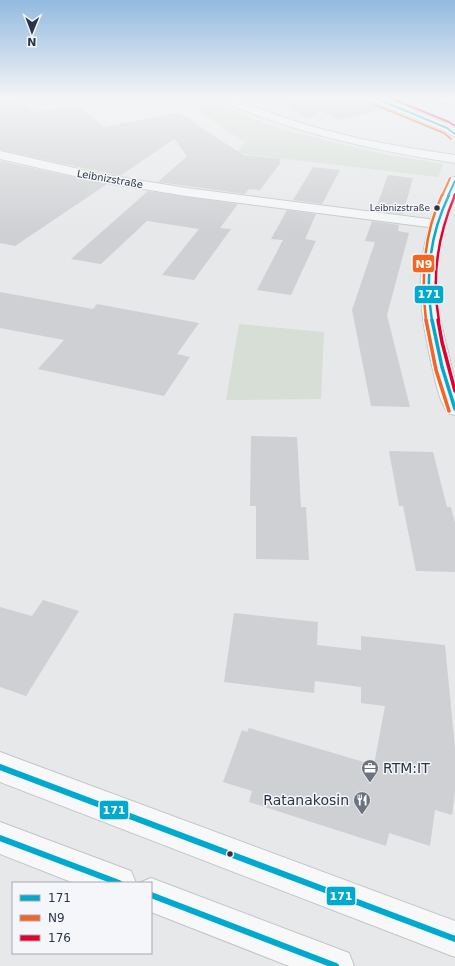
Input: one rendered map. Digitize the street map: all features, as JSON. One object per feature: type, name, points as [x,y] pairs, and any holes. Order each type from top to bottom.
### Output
[{"type":"street","points":[[366,143],[400,151],[455,159]]},
{"type":"street","name":"Leibnizstraße","points":[[0,155],[74,172],[186,192],[436,224]]},
{"type":"street","points":[[455,181],[450,200],[436,224],[429,261],[428,300],[441,363],[455,408]]},
{"type":"street","points":[[0,767],[455,939]]},
{"type":"street","points":[[0,838],[116,882]]},
{"type":"street","points":[[152,895],[336,966]]},
{"type":"shaded area","points":[[246,143],[337,143],[377,153],[443,164],[438,177],[236,153]]},
{"type":"shaded area","points":[[239,324],[324,332],[321,399],[226,400]]},
{"type":"building","points":[[0,143],[168,143],[120,176],[0,150]]},
{"type":"building","points":[[177,143],[225,143],[243,155],[281,159],[279,162],[281,162],[260,190],[249,189],[245,194],[158,182],[187,156]]},
{"type":"building","points":[[0,161],[107,184],[15,246],[0,243]]},
{"type":"building","points":[[313,167],[340,170],[322,204],[293,200]]},
{"type":"building","points":[[388,175],[413,178],[403,214],[375,211]]},
{"type":"building","points":[[148,191],[238,204],[220,228],[231,229],[194,280],[162,275],[199,229],[147,221],[101,264],[71,259]]},
{"type":"building","points":[[287,210],[316,214],[305,239],[316,241],[291,295],[257,290],[283,240],[271,239]]},
{"type":"building","points":[[372,221],[399,225],[398,231],[409,233],[387,315],[410,407],[371,406],[352,310],[375,242],[365,241]]},
{"type":"building","points":[[0,292],[93,309],[97,304],[199,323],[177,354],[190,357],[164,396],[38,369],[64,340],[0,328]]},
{"type":"building","points":[[251,436],[297,437],[301,507],[306,507],[309,560],[256,559],[256,506],[250,506]]},
{"type":"building","points":[[389,451],[433,452],[447,507],[451,507],[455,523],[455,572],[416,571],[403,506],[399,506]]},
{"type":"building","points":[[43,600],[79,611],[26,696],[0,687],[0,607],[32,616]]},
{"type":"building","points":[[234,613],[318,622],[317,645],[361,650],[361,636],[445,645],[455,748],[455,791],[452,815],[435,810],[430,846],[389,833],[386,846],[249,802],[252,791],[223,782],[242,730],[247,732],[249,728],[374,765],[385,706],[361,703],[361,687],[315,681],[314,693],[224,682]]},
{"type":"transit line","name":"N9","points":[[449,411],[438,378],[430,344],[423,300],[423,279],[427,239],[432,220],[450,178]]},
{"type":"transit line","name":"171","points":[[455,181],[445,201],[438,221],[433,240],[429,278],[429,298],[436,341],[444,375],[455,409]]},
{"type":"transit line","name":"176","points":[[455,194],[445,218],[439,243],[436,267],[438,317],[442,342],[455,391]]},
{"type":"transit line","name":"171","points":[[0,767],[455,939]]},
{"type":"transit line","name":"171","points":[[0,838],[116,882]]},
{"type":"transit line","name":"171","points":[[152,895],[336,966]]},
{"type":"place","name":"Leibnizstraße","points":[[437,208]]},
{"type":"place","name":"RTM:IT","points":[[370,783]]},
{"type":"place","name":"Ratanakosin","points":[[362,815]]}]
